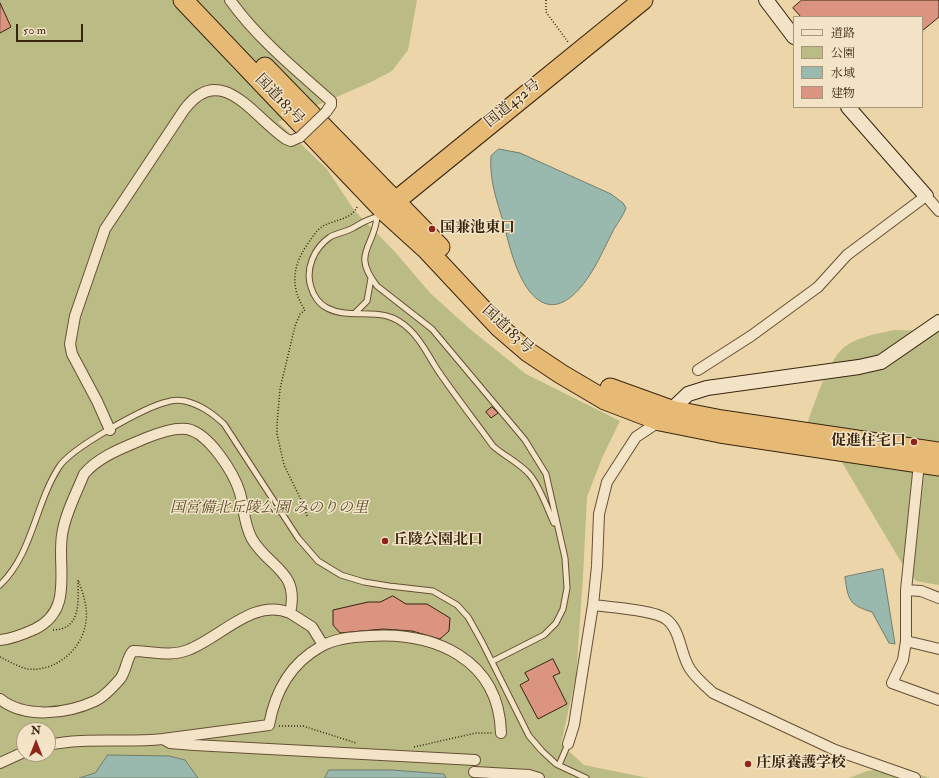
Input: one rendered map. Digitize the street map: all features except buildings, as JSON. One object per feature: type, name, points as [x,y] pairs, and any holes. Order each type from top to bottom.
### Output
[{"type":"highway","name":"国道183号","points":[[183,0],[427,250],[499,327],[528,352],[561,374],[605,400],[666,415],[720,433],[939,466]]},
{"type":"highway","name":"国道183号","points":[[199,0],[386,209]]},
{"type":"highway","name":"国道432号","points":[[386,209],[643,0]]},
{"type":"highway","name":"国道183号","points":[[666,415],[722,420],[939,452]]},
{"type":"street","points":[[110,430],[97,401],[72,354],[70,344],[75,316],[109,222],[144,173],[184,110],[192,100],[203,93],[217,90],[232,93],[286,139],[291,141],[300,137],[326,112],[331,105],[331,101],[275,49],[239,12],[230,0]]},
{"type":"street","points":[[766,0],[793,37]]},
{"type":"street","points":[[849,108],[939,211]]},
{"type":"street","points":[[698,370],[751,336],[818,287],[847,255],[926,196]]},
{"type":"street","points":[[568,744],[574,724],[593,605],[597,566],[599,514],[607,482],[636,438],[666,415],[688,394],[707,388],[844,369],[881,362],[939,322]]},
{"type":"street","points":[[0,640],[18,636],[42,626],[54,614],[62,585],[61,543],[63,529],[84,474],[93,465],[111,454],[153,436],[178,429],[194,431],[203,437],[218,453],[230,472],[239,491],[247,526],[252,539],[290,582],[292,597],[290,613]]},
{"type":"street","points":[[919,463],[906,590],[906,641],[903,660],[892,683],[939,700]]},
{"type":"street","points":[[906,590],[921,591],[939,598]]},
{"type":"street","points":[[593,605],[665,618],[674,627],[689,667],[698,679],[713,693],[835,750],[915,778]]},
{"type":"street","points":[[0,699],[14,708],[29,712],[78,708],[95,701],[115,684],[125,671],[133,652],[178,653],[194,647],[258,611],[274,608],[290,613],[312,627],[323,645]]},
{"type":"street","points":[[56,743],[93,740],[163,739],[269,725],[275,699],[287,676],[304,658],[323,645],[342,639],[382,636],[407,637],[450,649],[466,660],[488,686],[496,706],[501,733]]},
{"type":"street","points":[[906,641],[939,648]]},
{"type":"street","points":[[163,739],[170,743],[475,760]]},
{"type":"street","points":[[0,763],[16,756]]},
{"type":"street","points":[[474,772],[529,775],[539,778]]},
{"type":"lane","points":[[355,313],[367,301],[370,278],[365,261],[366,246],[386,209]]},
{"type":"lane","points":[[386,209],[352,228],[331,237],[317,250],[311,262],[308,279],[313,295],[326,308],[341,313],[376,313],[389,316],[409,329],[424,345],[438,372],[492,446],[518,464],[530,475],[558,529]]},
{"type":"lane","points":[[370,278],[377,286],[432,329],[525,440],[546,474],[565,558],[567,588],[564,608],[556,623],[544,634],[493,662]]},
{"type":"lane","points":[[0,585],[8,577],[20,558],[49,482],[60,464],[74,453],[110,430],[148,409],[168,401],[184,401],[208,409],[224,424],[298,538],[318,561],[341,575],[364,582],[389,586],[421,588],[444,596],[457,605],[468,617],[493,662],[529,736],[542,751],[559,765],[586,778]]},
{"type":"lane","points":[[559,765],[568,744]]},
{"type":"path","points":[[546,0],[546,12],[576,54]]},
{"type":"path","points":[[307,516],[304,504],[286,471],[277,434],[278,400],[287,358],[297,319],[305,310],[296,290],[296,267],[301,254],[318,230],[354,213],[359,203]]},
{"type":"path","points":[[0,657],[23,668],[43,669],[62,660],[73,651],[81,638],[86,621],[86,605],[78,580],[78,602],[75,618],[60,629],[50,630],[42,626]]},
{"type":"path","points":[[269,725],[303,726],[359,744]]},
{"type":"path","points":[[408,748],[476,733],[501,733]]},
{"type":"green space","name":"国営備北丘陵公園 みのりの里","points":[[0,0],[417,0],[408,50],[392,71],[369,83],[278,122],[327,169],[354,210],[396,253],[430,293],[470,329],[526,374],[620,421],[602,458],[587,497],[576,677],[561,744],[584,765],[648,778],[0,778]]},
{"type":"green space","points":[[894,330],[939,331],[939,585],[916,581],[904,567],[840,459],[797,454],[816,398],[835,357],[847,345],[866,336]]},
{"type":"green space","points":[[882,769],[906,770],[930,778],[849,778],[867,771]]},
{"type":"water","points":[[499,149],[520,153],[611,194],[623,203],[626,208],[590,275],[573,295],[563,302],[552,305],[541,302],[525,285],[517,268],[492,182],[491,156]]},
{"type":"water","points":[[883,569],[895,644],[889,643],[872,612],[854,604],[849,596],[846,585],[845,577]]},
{"type":"water","points":[[108,755],[169,756],[185,760],[198,778],[79,778],[95,773]]},
{"type":"water","points":[[329,770],[392,770],[444,774],[446,778],[325,778]]},
{"type":"place","name":"国兼池東口","points":[[432,229]]},
{"type":"place","name":"促進住宅口","points":[[914,442]]},
{"type":"place","name":"丘陵公園北口","points":[[385,541]]},
{"type":"place","name":"庄原養護学校","points":[[748,764]]}]
